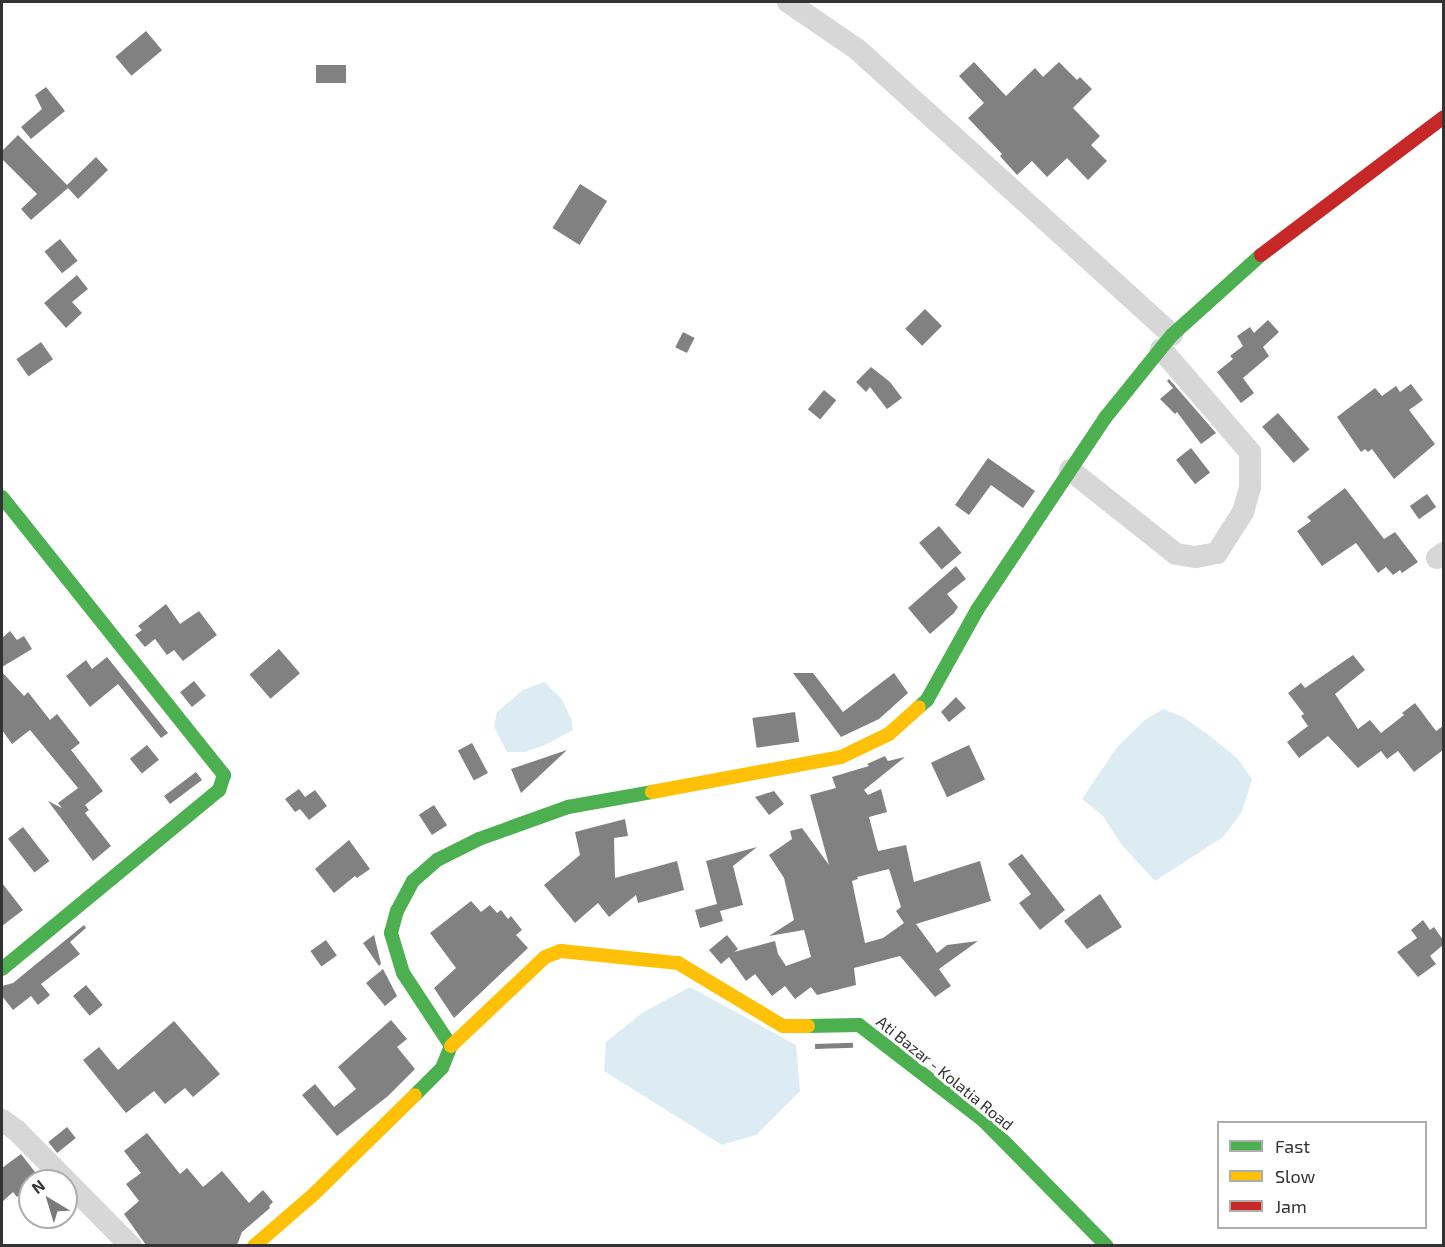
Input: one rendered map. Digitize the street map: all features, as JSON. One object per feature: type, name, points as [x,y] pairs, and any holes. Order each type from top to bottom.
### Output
[{"type":"main road","points":[[451,1046],[403,974],[391,933],[397,911],[413,881],[436,860],[479,838],[568,807],[841,757],[888,734],[927,700],[977,610],[1070,470],[1105,418],[1167,342],[1246,266],[1443,117]]},
{"type":"main road","points":[[2,497],[225,775],[219,790],[2,969]]},
{"type":"main road","name":"Ati Bazar - Kolatia Road","points":[[254,1245],[314,1194],[442,1068],[451,1046],[545,957],[561,951],[678,963],[783,1026],[859,1025],[984,1121],[1107,1245]]},
{"type":"street","points":[[788,2],[858,50],[1167,342],[1250,452],[1250,487],[1243,512],[1217,553],[1196,557],[1176,554],[1070,470]]},
{"type":"street","points":[[2,1120],[17,1131],[131,1245]]},
{"type":"shaded area","points":[[544,682],[561,698],[571,718],[573,730],[545,745],[524,752],[507,752],[494,727],[497,712],[523,690]]},
{"type":"shaded area","points":[[1163,709],[1183,717],[1210,736],[1237,758],[1252,779],[1242,812],[1223,837],[1155,881],[1122,845],[1103,816],[1082,799],[1118,746],[1145,720]]},
{"type":"shaded area","points":[[690,987],[796,1045],[800,1091],[756,1135],[722,1145],[604,1071],[606,1042],[642,1013]]},
{"type":"building","points":[[146,31],[162,50],[131,76],[115,57]]},
{"type":"building","points":[[974,62],[1006,96],[1035,68],[1043,77],[1059,62],[1077,80],[1080,77],[1092,89],[1073,108],[1100,136],[1091,145],[1107,161],[1088,180],[1067,158],[1047,177],[1032,161],[1017,175],[1000,156],[1002,154],[968,118],[984,103],[959,76]]},
{"type":"building","points":[[316,65],[346,65],[346,83],[316,83]]},
{"type":"building","points":[[46,87],[65,111],[31,139],[21,127],[42,109],[35,95]]},
{"type":"building","points":[[18,135],[67,185],[96,157],[108,170],[78,199],[68,188],[31,220],[21,209],[37,194],[2,159],[2,151]]},
{"type":"building","points":[[580,184],[607,201],[580,245],[552,228]]},
{"type":"building","points":[[60,239],[78,261],[62,273],[44,252]]},
{"type":"building","points":[[77,275],[88,289],[72,302],[82,313],[66,328],[44,303]]},
{"type":"building","points":[[925,309],[942,326],[922,346],[905,329]]},
{"type":"building","points":[[1268,320],[1279,332],[1263,347],[1269,356],[1243,378],[1254,393],[1241,403],[1217,372],[1233,359],[1230,356],[1243,346],[1237,336],[1250,327],[1254,333]]},
{"type":"building","points":[[683,332],[695,338],[687,353],[675,347]]},
{"type":"building","points":[[41,342],[53,359],[28,376],[16,359]]},
{"type":"building","points":[[871,367],[890,382],[902,398],[887,409],[870,387],[866,392],[856,382]]},
{"type":"building","points":[[1169,379],[1216,433],[1201,444],[1177,412],[1175,414],[1160,399],[1173,388],[1167,381]]},
{"type":"building","points":[[1411,384],[1423,400],[1409,410],[1435,444],[1394,479],[1372,449],[1368,452],[1365,449],[1361,452],[1337,417],[1375,388],[1382,396],[1396,386],[1400,392]]},
{"type":"building","points":[[824,390],[836,400],[820,419],[808,409]]},
{"type":"building","points":[[1278,413],[1309,449],[1294,463],[1262,427]]},
{"type":"building","points":[[1191,448],[1210,472],[1195,484],[1176,460]]},
{"type":"building","points":[[988,458],[1035,491],[1023,508],[991,485],[969,515],[955,505]]},
{"type":"building","points":[[1345,488],[1384,539],[1395,532],[1418,562],[1402,573],[1400,570],[1393,575],[1386,567],[1378,573],[1356,543],[1322,566],[1297,531],[1311,521],[1307,517]]},
{"type":"building","points":[[1427,494],[1436,507],[1419,519],[1410,506]]},
{"type":"building","points":[[939,526],[961,553],[942,570],[919,543]]},
{"type":"building","points":[[956,566],[966,579],[947,594],[958,607],[930,634],[908,608]]},
{"type":"building","points":[[166,604],[180,624],[199,611],[217,635],[183,661],[174,650],[167,655],[155,639],[145,647],[135,635],[142,630],[138,626]]},
{"type":"building","points":[[10,631],[17,640],[24,636],[32,649],[2,667],[2,638]]},
{"type":"building","points":[[279,649],[300,673],[271,699],[250,675]]},
{"type":"building","points":[[1353,655],[1365,670],[1335,694],[1358,729],[1370,720],[1381,733],[1415,703],[1436,731],[1443,726],[1443,750],[1414,772],[1398,751],[1387,759],[1381,751],[1358,768],[1328,736],[1299,758],[1287,742],[1308,726],[1301,716],[1304,714],[1288,693],[1301,683],[1305,688]]},
{"type":"building","points":[[107,657],[168,733],[161,738],[118,684],[90,707],[66,676],[86,660],[92,669]]},
{"type":"building","points":[[2,672],[24,696],[28,692],[50,720],[57,714],[80,743],[71,750],[103,791],[85,805],[89,810],[85,813],[111,846],[93,861],[48,801],[62,808],[58,803],[78,788],[30,730],[12,744],[2,730]]},
{"type":"building","points":[[793,673],[813,673],[843,712],[894,673],[908,693],[879,719],[841,737]]},
{"type":"building","points":[[194,681],[206,696],[192,707],[180,692]]},
{"type":"building","points":[[956,697],[966,708],[949,722],[941,712]]},
{"type":"building","points":[[795,712],[799,742],[757,748],[752,718]]},
{"type":"building","points":[[472,743],[488,773],[474,781],[458,751]]},
{"type":"building","points":[[147,745],[159,760],[142,774],[130,759]]},
{"type":"building","points":[[969,745],[985,779],[947,797],[931,763]]},
{"type":"building","points":[[567,750],[521,793],[511,769]]},
{"type":"building","points":[[885,756],[888,761],[905,757],[864,790],[868,795],[881,789],[887,812],[869,817],[878,851],[906,845],[914,882],[980,861],[991,901],[916,924],[937,953],[947,945],[978,941],[939,969],[951,986],[935,997],[900,956],[854,968],[856,985],[817,995],[811,987],[795,999],[785,986],[772,996],[755,974],[746,981],[729,957],[721,964],[709,950],[727,935],[738,949],[734,952],[775,941],[778,954],[786,966],[811,957],[804,930],[769,936],[794,920],[784,878],[769,855],[792,839],[790,831],[802,828],[829,865],[810,795],[836,788],[832,777],[869,766],[867,764]],"holes":[[[889,869],[901,907],[896,911],[904,923],[883,938],[865,943],[852,881],[858,879],[857,877]]]},
{"type":"building","points":[[196,772],[202,780],[170,804],[164,796]]},
{"type":"building","points":[[299,789],[305,797],[315,790],[327,806],[309,820],[300,809],[295,812],[285,799]]},
{"type":"building","points":[[774,791],[784,804],[769,815],[755,797]]},
{"type":"building","points":[[434,805],[447,825],[432,835],[419,815]]},
{"type":"building","points":[[625,819],[628,836],[614,838],[615,878],[677,861],[684,890],[638,903],[636,895],[609,917],[598,903],[575,923],[544,885],[580,855],[575,832]]},
{"type":"building","points":[[23,827],[49,861],[35,873],[8,839]]},
{"type":"building","points":[[349,840],[370,869],[357,878],[355,876],[334,893],[315,869]]},
{"type":"building","points":[[757,847],[733,866],[743,905],[720,911],[723,921],[700,928],[695,910],[717,904],[706,861]]},
{"type":"building","points":[[1022,854],[1065,910],[1040,930],[1019,903],[1031,894],[1008,864]]},
{"type":"building","points":[[2,883],[23,910],[2,926]]},
{"type":"building","points":[[1100,894],[1122,927],[1087,949],[1064,921]]},
{"type":"building","points":[[471,901],[481,912],[490,905],[497,913],[501,910],[508,919],[511,916],[522,930],[516,935],[528,948],[454,1018],[434,988],[456,968],[430,933]]},
{"type":"building","points":[[1423,920],[1430,930],[1434,927],[1443,940],[1443,945],[1430,956],[1436,964],[1418,977],[1397,952],[1417,938],[1411,930]]},
{"type":"building","points":[[84,925],[86,928],[70,942],[80,954],[41,984],[50,995],[38,1005],[31,996],[13,1010],[2,996],[2,986],[13,983]]},
{"type":"building","points":[[374,935],[381,964],[379,966],[363,943]]},
{"type":"building","points":[[326,940],[337,956],[321,966],[310,951]]},
{"type":"building","points":[[383,969],[397,996],[385,1006],[366,983]]},
{"type":"building","points":[[86,985],[103,1005],[90,1016],[73,996]]},
{"type":"building","points":[[391,1020],[407,1039],[397,1047],[415,1069],[388,1096],[337,1136],[302,1095],[315,1084],[334,1107],[356,1089],[338,1067]]},
{"type":"building","points":[[174,1021],[220,1074],[193,1097],[185,1088],[165,1104],[154,1091],[126,1113],[83,1060],[99,1047],[118,1070]]},
{"type":"building","points":[[853,1043],[853,1048],[815,1049],[815,1044]]},
{"type":"building","points":[[67,1127],[76,1138],[57,1153],[48,1142]]},
{"type":"building","points":[[147,1133],[180,1174],[187,1168],[203,1187],[222,1171],[249,1203],[263,1190],[273,1202],[270,1208],[242,1232],[237,1245],[146,1245],[124,1214],[139,1201],[126,1184],[141,1173],[124,1151]]},
{"type":"building","points":[[21,1154],[33,1169],[18,1169],[18,1196],[13,1192],[2,1202],[2,1168]]},
{"type":"traffic: fast","points":[[919,707],[927,700],[977,610],[1105,418],[1172,335],[1261,255]]},
{"type":"traffic: fast","points":[[2,497],[224,775],[219,790],[2,969]]},
{"type":"traffic: fast","points":[[415,1095],[442,1068],[451,1046],[403,973],[391,933],[397,911],[413,881],[437,860],[479,839],[568,807],[652,792]]},
{"type":"traffic: fast","points":[[808,1026],[859,1025],[984,1121],[1107,1246]]},
{"type":"traffic: slow","points":[[652,792],[841,757],[889,734],[919,707]]},
{"type":"traffic: slow","points":[[451,1046],[545,957],[561,951],[678,963],[783,1026],[808,1026]]},
{"type":"traffic: slow","points":[[254,1246],[314,1194],[415,1095]]},
{"type":"traffic: jam","points":[[1261,255],[1444,117]]}]
